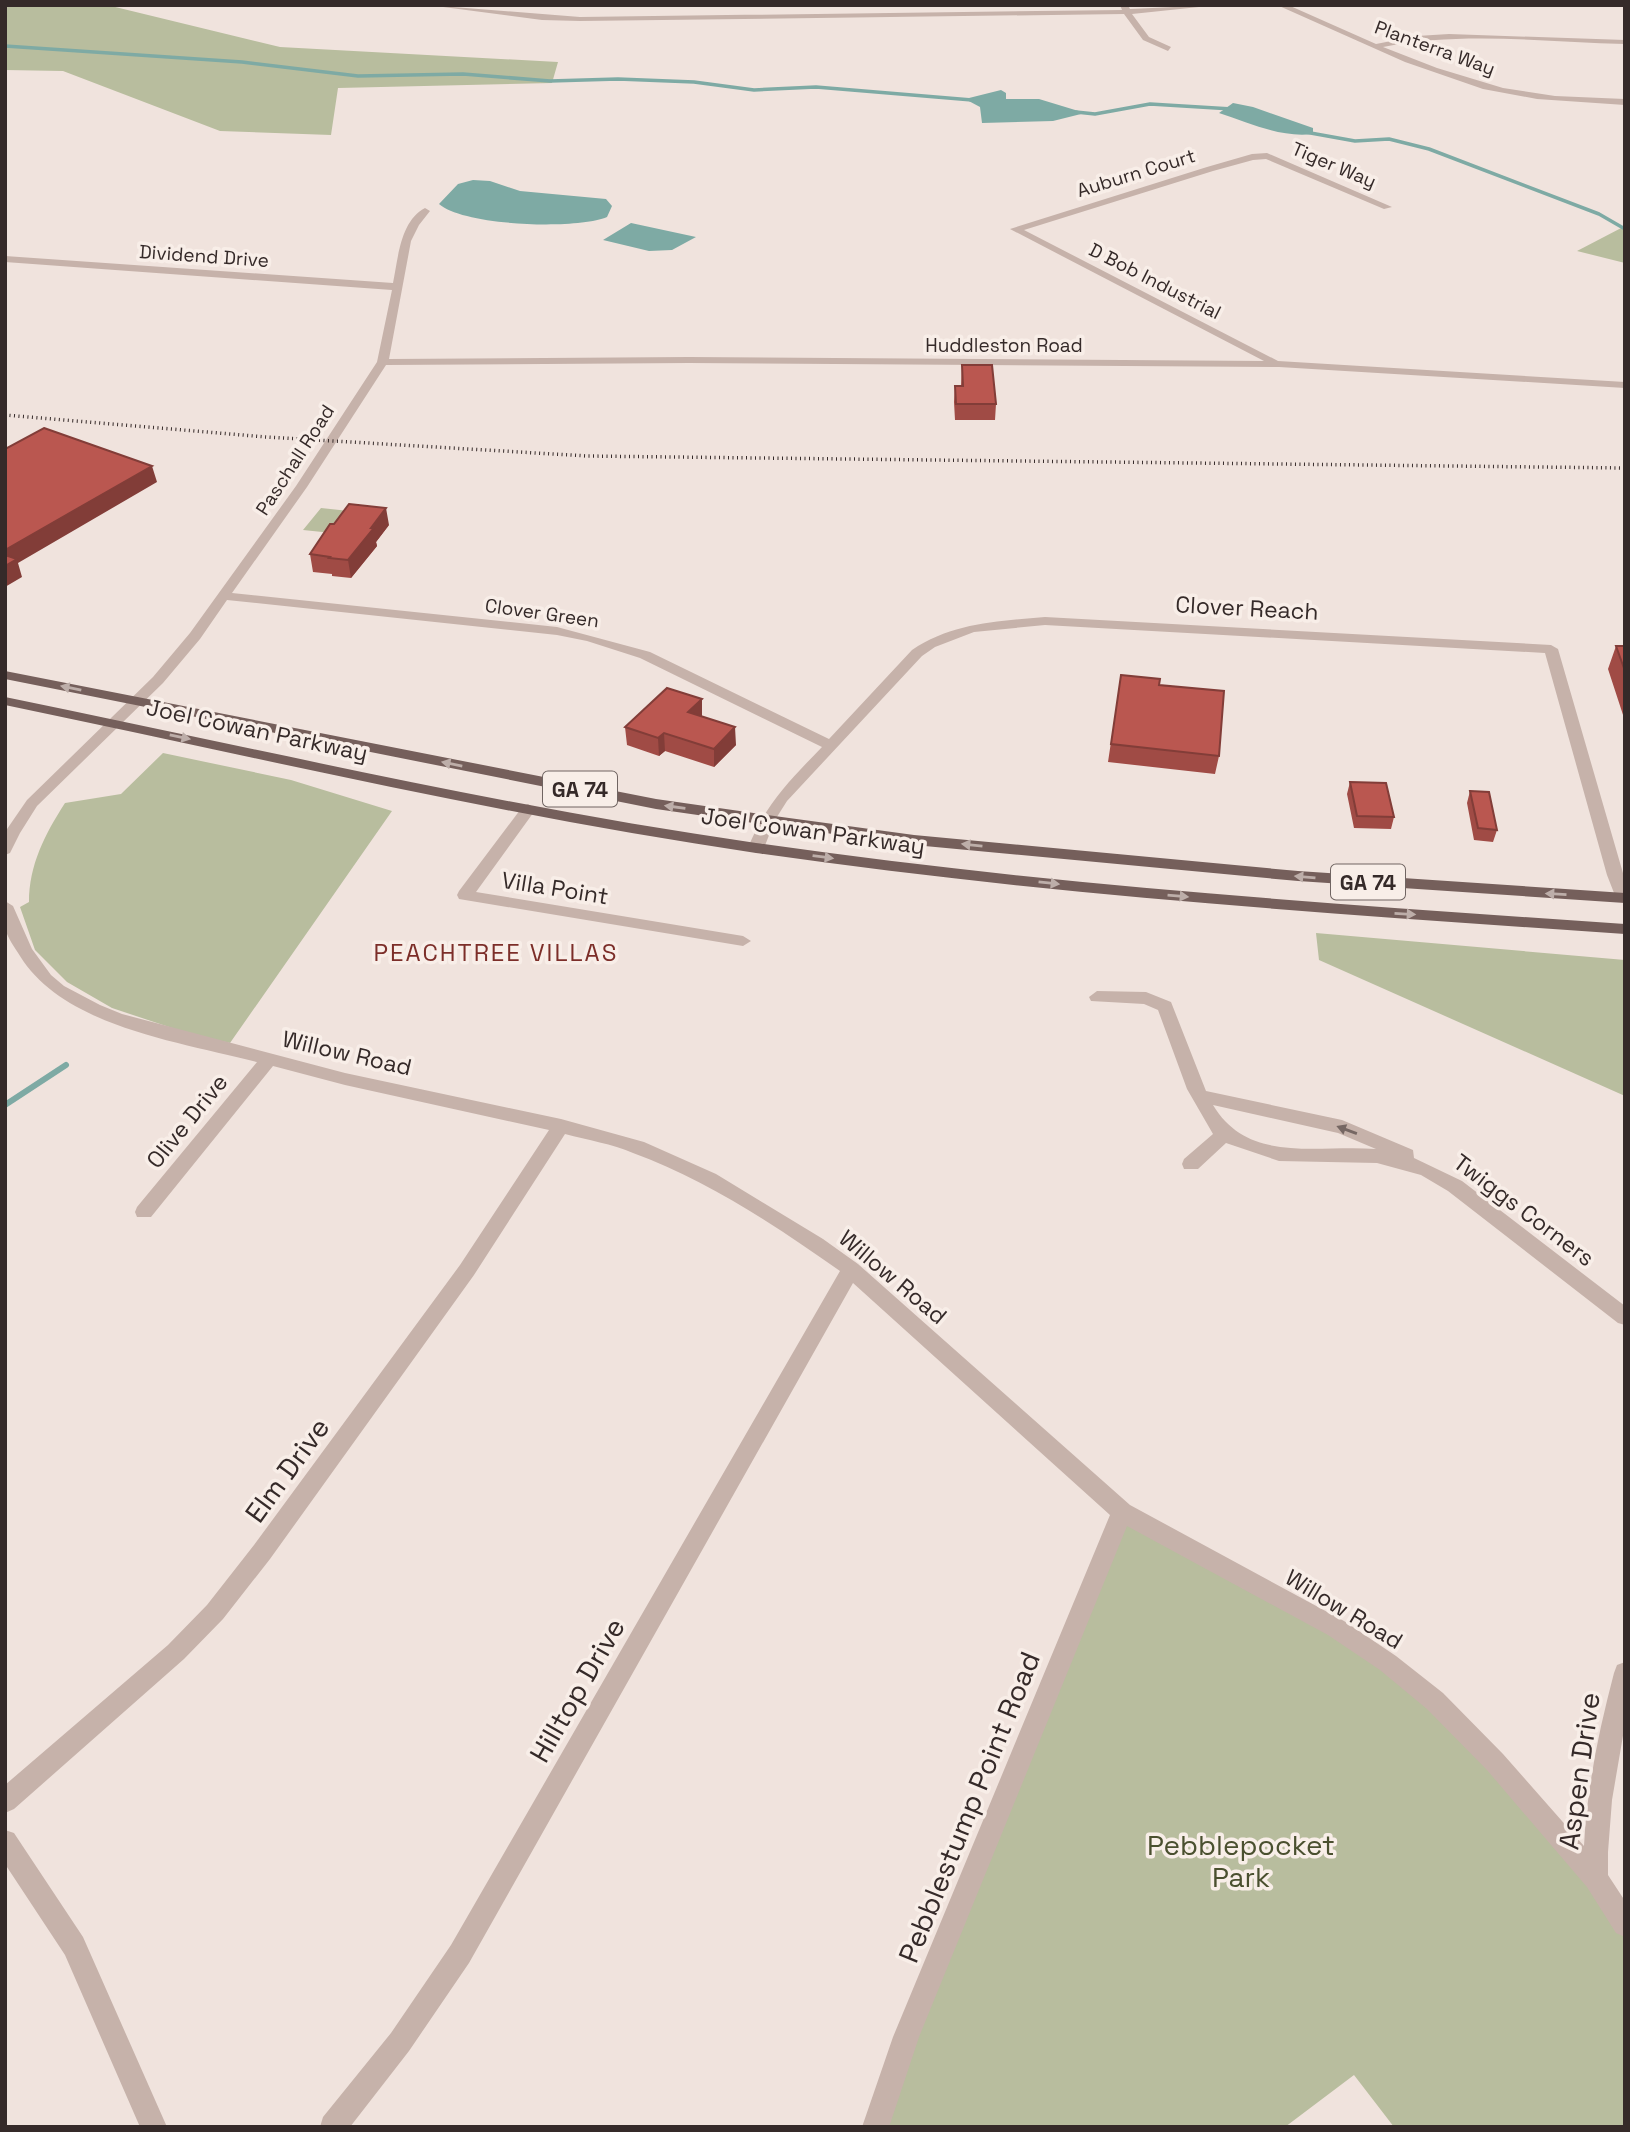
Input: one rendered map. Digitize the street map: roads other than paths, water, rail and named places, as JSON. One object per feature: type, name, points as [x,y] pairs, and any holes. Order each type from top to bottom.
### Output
[{"type":"main road","name":"Joel Cowan Parkway","points":[[5,675],[656,804],[767,820],[914,840],[1298,876],[1625,898]]},
{"type":"main road","name":"Joel Cowan Parkway","points":[[5,701],[528,809],[756,848],[1110,890],[1286,906],[1625,929]]},
{"type":"street","points":[[432,5],[566,19],[907,15],[1214,5]]},
{"type":"street","points":[[736,5],[737,17]]},
{"type":"street","points":[[902,5],[907,15]]},
{"type":"street","name":"Planterra Way","points":[[1280,5],[1487,87],[1556,98],[1625,102]]},
{"type":"street","points":[[1126,9],[1142,37],[1153,46],[1168,49]]},
{"type":"street","points":[[1378,46],[1417,38],[1450,36],[1625,42]]},
{"type":"street","name":"Tiger Way","points":[[1267,156],[1387,207]]},
{"type":"street","name":"Auburn Court","points":[[1015,229],[1252,157],[1267,156]]},
{"type":"street","name":"Paschall Road","points":[[136,701],[158,680],[226,596],[286,511],[383,362],[406,240],[425,211]]},
{"type":"street","name":"D Bob Industrial","points":[[1015,229],[1279,364]]},
{"type":"street","name":"Dividend Drive","points":[[5,259],[399,287]]},
{"type":"street","name":"Huddleston Road","points":[[383,362],[689,360],[1279,364],[1625,385]]},
{"type":"street","name":"Clover Green","points":[[226,596],[557,631],[590,638],[645,655],[832,746]]},
{"type":"street","name":"Clover Reach","points":[[756,848],[767,820],[778,804],[917,653],[952,634],[1006,623],[1045,621],[1155,625],[1551,649],[1615,874],[1625,898]]},
{"type":"street","points":[[5,850],[12,833],[32,803],[136,701]]},
{"type":"street","name":"Villa Point","points":[[528,809],[466,895],[743,941]]},
{"type":"street","name":"Willow Road","points":[[5,907],[13,928],[41,977],[75,1002],[117,1019],[345,1079],[561,1126],[638,1147],[706,1178],[816,1244],[851,1269],[1122,1512],[1336,1628],[1403,1674],[1466,1731],[1596,1878],[1625,1924]]},
{"type":"street","points":[[1097,997],[1146,998],[1165,1006],[1200,1096],[1224,1134],[1191,1164]]},
{"type":"street","name":"Olive Drive","points":[[144,1212],[268,1059]]},
{"type":"street","points":[[1200,1096],[1342,1127],[1410,1156],[1430,1170]]},
{"type":"street","name":"Elm Drive","points":[[5,1801],[176,1652],[215,1612],[262,1552],[467,1270],[561,1126]]},
{"type":"street","name":"Twiggs Corners","points":[[1224,1134],[1264,1153],[1294,1158],[1374,1156],[1409,1162],[1430,1170],[1455,1186],[1625,1317]]},
{"type":"street","name":"Hilltop Drive","points":[[333,2127],[400,2042],[446,1977],[486,1913],[851,1269]]},
{"type":"street","name":"Pebblestump Point Road","points":[[875,2127],[906,2037],[1122,1512]]},
{"type":"street","name":"Aspen Drive","points":[[1596,1878],[1595,1854],[1602,1779],[1625,1673]]},
{"type":"street","points":[[5,1842],[74,1946],[154,2127]]},
{"type":"water","points":[[1001,90],[1006,93],[1006,99],[1039,99],[1085,113],[1053,121],[982,123],[980,107],[965,99]]},
{"type":"water","points":[[1233,103],[1253,107],[1313,128],[1313,134],[1277,132],[1219,113]]},
{"type":"water","points":[[473,180],[490,181],[520,191],[606,199],[612,206],[607,217],[592,221],[571,224],[521,224],[471,217],[439,204],[458,184]]},
{"type":"water","points":[[631,223],[696,237],[672,250],[649,251],[603,240]]},
{"type":"waterway","points":[[5,46],[242,62],[358,76],[463,74],[550,81],[618,79],[694,82],[754,90],[816,87],[972,100]]},
{"type":"waterway","points":[[1076,112],[1095,114],[1150,104],[1232,109]]},
{"type":"waterway","points":[[1305,132],[1355,141],[1389,139],[1429,149],[1599,214],[1625,229]]},
{"type":"waterway","points":[[5,1105],[66,1065]]},
{"type":"railway","points":[[5,415],[266,437],[587,456],[1625,468]]},
{"type":"district","name":"PEACHTREE VILLAS","points":[[496,952]]},
{"type":"park label","name":"Pebblepocket Park","points":[[1241,1861]]}]
